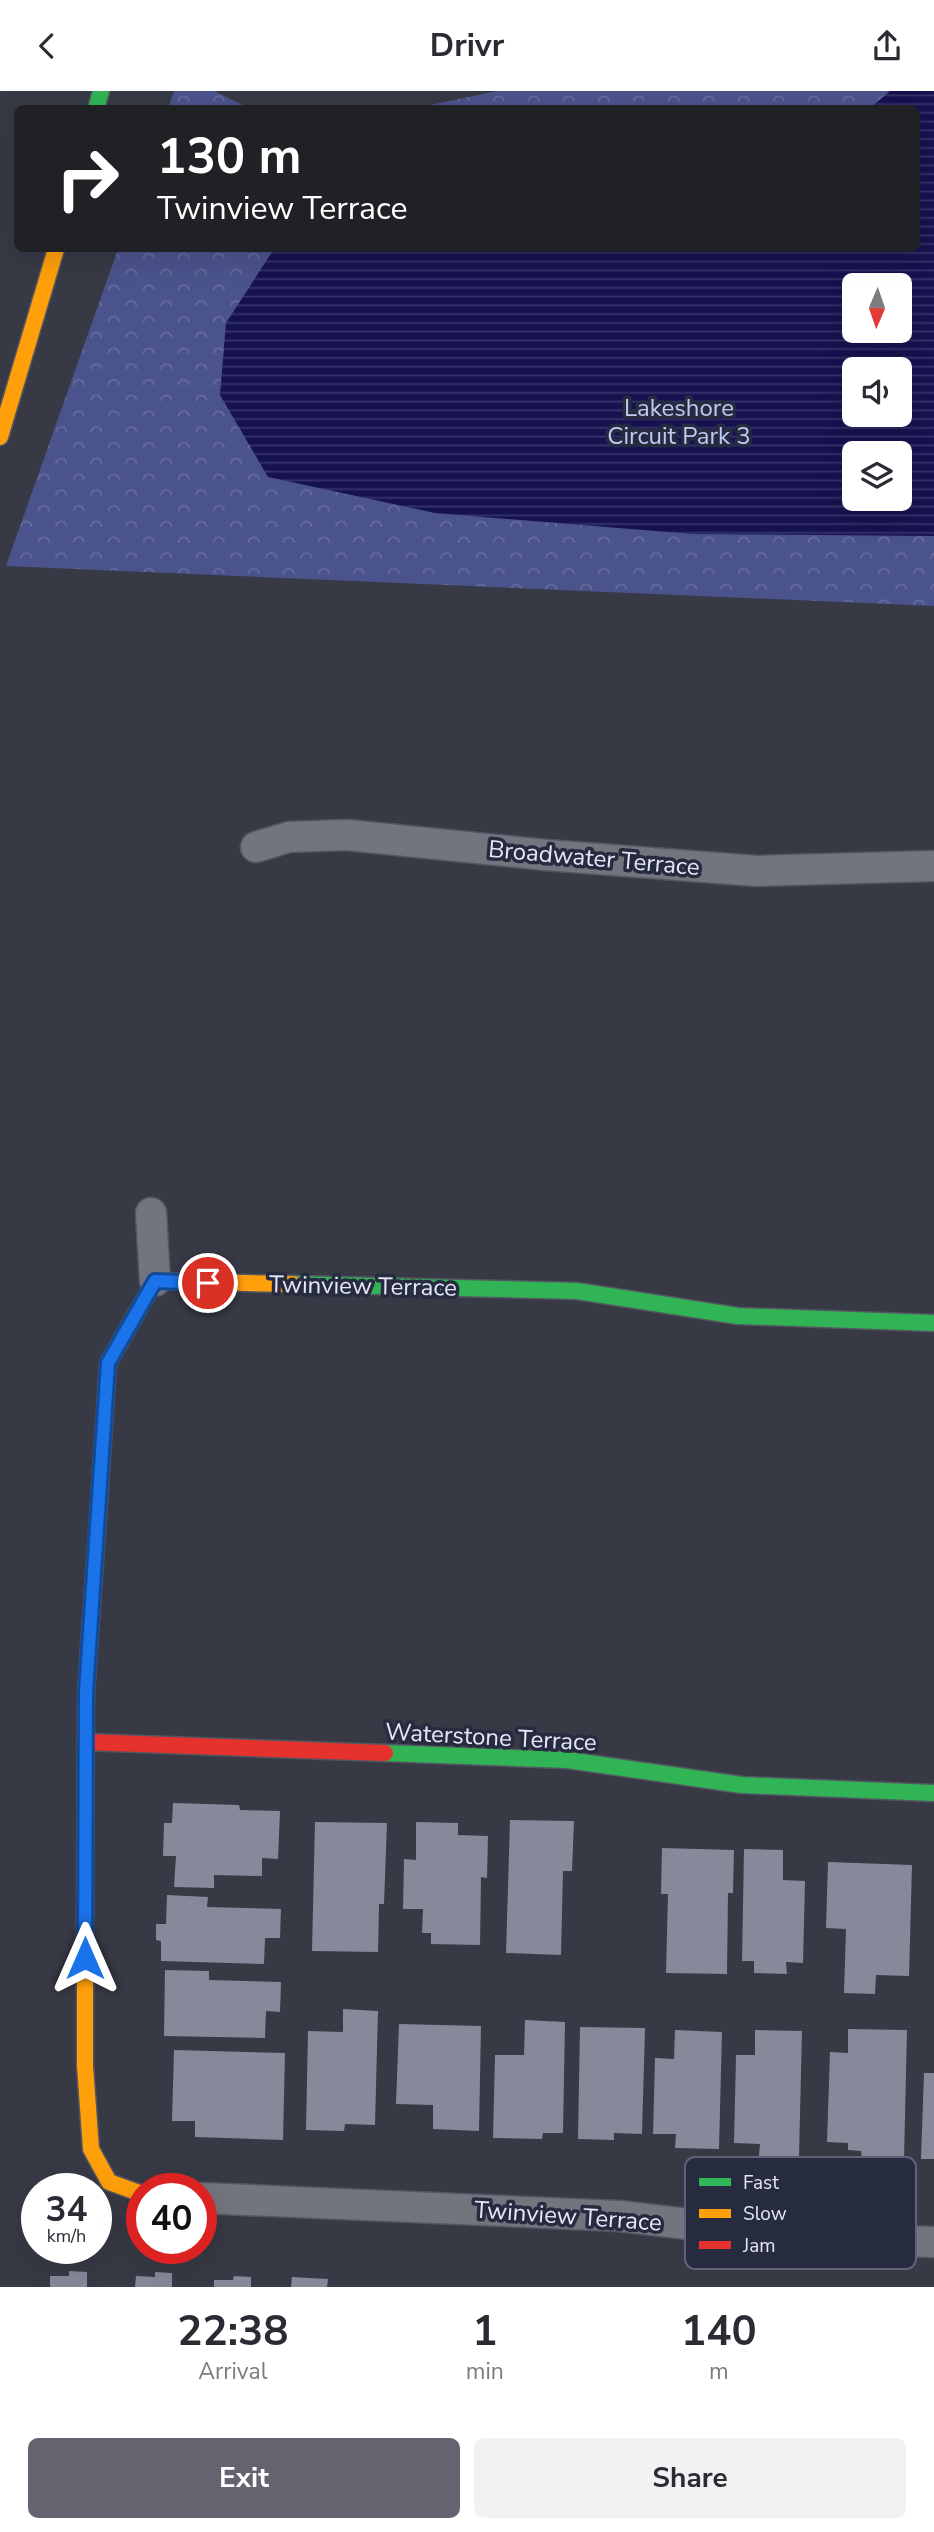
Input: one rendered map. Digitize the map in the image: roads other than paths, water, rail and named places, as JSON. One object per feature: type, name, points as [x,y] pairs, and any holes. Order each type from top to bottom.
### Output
[{"type":"street","points":[[0,437],[55,252]]},
{"type":"street","name":"Broadwater Terrace","points":[[256,847],[289,837],[347,835],[546,855],[757,871],[934,866]]},
{"type":"street","points":[[126,2188],[109,2182],[92,2149],[85,2066],[86,1692],[108,1363],[155,1281],[151,1213]]},
{"type":"street","name":"Twinview Terrace","points":[[155,1281],[577,1291],[738,1316],[934,1323]]},
{"type":"street","name":"Waterstone Terrace","points":[[86,1742],[567,1760],[654,1775],[742,1785],[934,1793]]},
{"type":"street","name":"Twinview Terrace","points":[[217,2199],[619,2216],[685,2224]]},
{"type":"street","name":"Twinview Terrace","points":[[916,2241],[934,2242]]},
{"type":"park label","name":"Lakeshore Circuit Park 3","points":[[679,422]]}]
